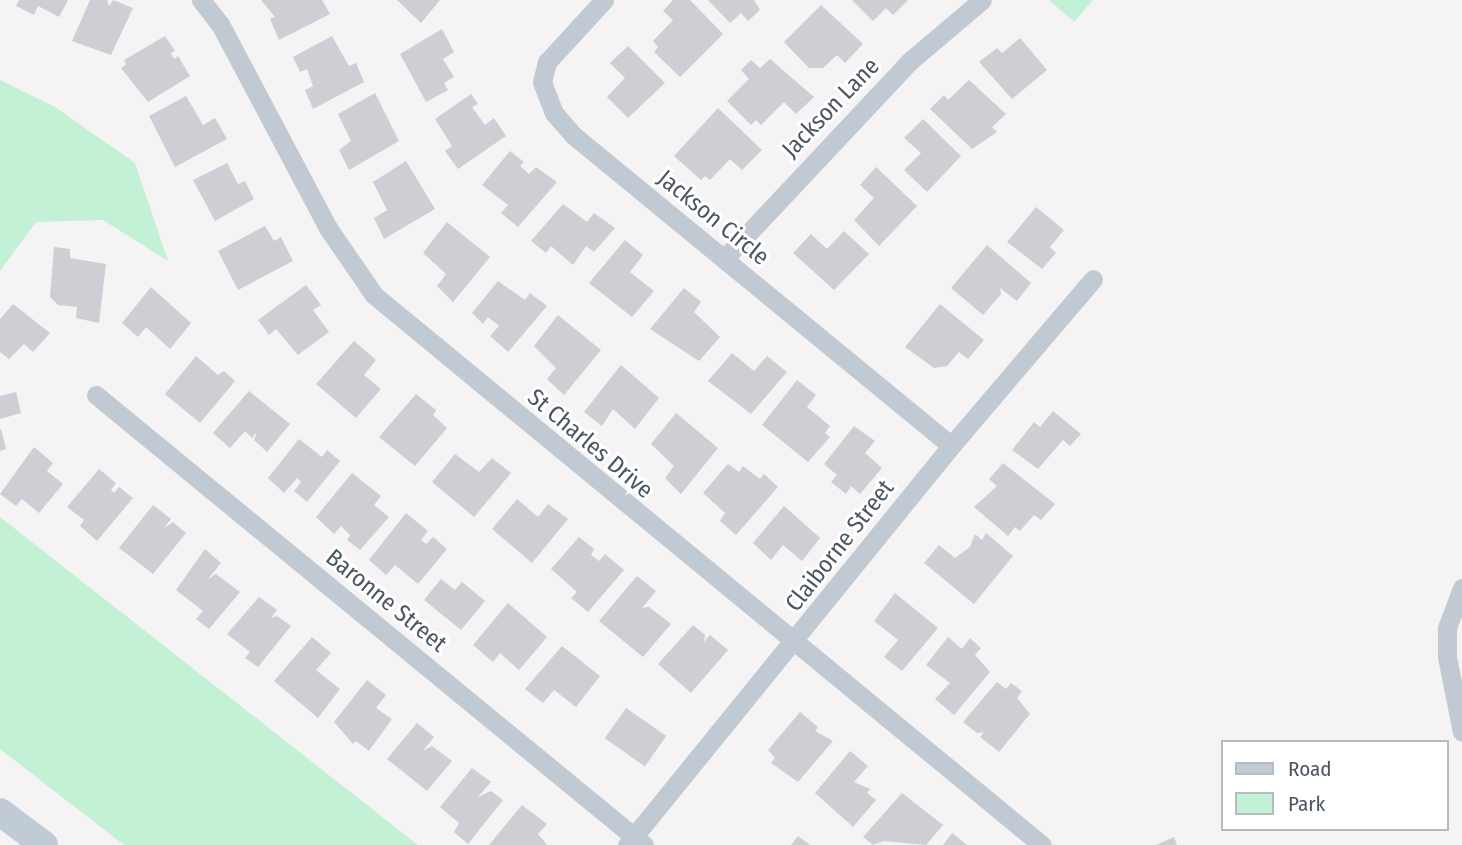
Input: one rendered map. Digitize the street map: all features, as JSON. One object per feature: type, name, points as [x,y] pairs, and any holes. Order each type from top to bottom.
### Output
[{"type":"main road","points":[[0,812],[44,845]]},
{"type":"street","name":"St Charles Drive","points":[[201,0],[220,23],[252,80],[328,228],[374,295],[793,645],[1042,845]]},
{"type":"street","name":"Jackson Circle","points":[[604,0],[547,62],[542,82],[547,101],[573,135],[951,446]]},
{"type":"street","name":"Jackson Lane","points":[[724,259],[911,61],[982,0]]},
{"type":"street","name":"Claiborne Street","points":[[635,842],[951,446],[1093,279]]},
{"type":"street","name":"Baronne Street","points":[[96,395],[635,842]]},
{"type":"street","points":[[1462,588],[1447,628],[1447,657],[1462,732]]},
{"type":"green space","points":[[1049,0],[1093,0],[1074,22]]},
{"type":"green space","points":[[0,80],[55,107],[135,163],[168,261],[103,220],[36,222],[0,271]]},
{"type":"green space","points":[[0,517],[418,845],[124,845],[0,749]]},
{"type":"building","points":[[19,0],[68,0],[59,17],[38,6],[34,15],[16,6]]},
{"type":"building","points":[[90,0],[107,0],[109,6],[113,0],[133,8],[111,55],[72,41]]},
{"type":"building","points":[[261,0],[322,0],[330,14],[279,40],[270,19],[275,17]]},
{"type":"building","points":[[397,0],[440,0],[421,23]]},
{"type":"building","points":[[673,0],[690,0],[723,34],[680,77],[654,52],[658,47],[653,41],[673,20],[663,11]]},
{"type":"building","points":[[708,0],[754,0],[760,10],[748,21],[741,13],[730,23]]},
{"type":"building","points":[[852,0],[908,0],[893,15],[886,8],[873,21]]},
{"type":"building","points":[[821,5],[863,44],[845,63],[837,55],[823,68],[809,68],[784,42]]},
{"type":"building","points":[[442,29],[454,52],[443,59],[454,77],[444,83],[448,90],[426,102],[400,54]]},
{"type":"building","points":[[165,36],[175,51],[171,53],[174,59],[178,56],[190,76],[148,102],[121,68],[126,65],[124,60]]},
{"type":"building","points":[[332,36],[349,66],[356,63],[364,82],[313,109],[305,90],[313,86],[307,69],[300,72],[293,57]]},
{"type":"building","points":[[1020,38],[1047,70],[1012,99],[979,62],[997,48],[1002,53]]},
{"type":"building","points":[[628,46],[665,83],[628,118],[607,97],[625,78],[610,63]]},
{"type":"building","points":[[770,59],[814,97],[796,114],[784,102],[761,125],[756,120],[751,125],[727,101],[749,79],[741,70],[751,60],[760,68]]},
{"type":"building","points":[[969,80],[1006,114],[992,127],[997,132],[972,149],[930,109],[944,95],[948,100]]},
{"type":"building","points":[[375,93],[399,141],[349,170],[339,150],[351,141],[338,114]]},
{"type":"building","points":[[471,94],[478,104],[472,107],[485,125],[494,118],[506,136],[458,169],[445,151],[452,146],[435,119]]},
{"type":"building","points":[[186,96],[203,125],[215,118],[227,139],[175,167],[149,116]]},
{"type":"building","points":[[718,108],[762,150],[742,170],[730,159],[710,180],[705,176],[701,180],[674,156]]},
{"type":"building","points":[[923,119],[961,156],[927,192],[904,170],[921,153],[904,138]]},
{"type":"building","points":[[510,151],[524,162],[520,166],[529,174],[536,167],[557,182],[518,227],[501,213],[508,205],[482,185]]},
{"type":"building","points":[[406,161],[435,209],[384,239],[374,218],[387,210],[373,182]]},
{"type":"building","points":[[227,163],[238,184],[245,181],[254,199],[215,221],[193,180]]},
{"type":"building","points":[[876,167],[917,206],[879,246],[854,220],[874,198],[860,185]]},
{"type":"building","points":[[563,204],[587,222],[594,213],[615,228],[594,252],[586,246],[573,265],[551,246],[546,253],[531,241]]},
{"type":"building","points":[[1036,207],[1064,230],[1050,247],[1056,253],[1042,269],[1007,242]]},
{"type":"building","points":[[447,222],[490,257],[453,302],[437,286],[446,274],[423,253]]},
{"type":"building","points":[[265,226],[274,241],[281,237],[293,261],[238,290],[218,251]]},
{"type":"building","points":[[844,231],[869,254],[834,290],[793,253],[811,234],[827,249]]},
{"type":"building","points":[[625,240],[643,255],[630,272],[654,291],[632,317],[589,283]]},
{"type":"building","points":[[987,245],[1031,283],[1017,301],[1000,288],[1001,294],[983,315],[951,288]]},
{"type":"building","points":[[54,247],[70,249],[70,258],[106,264],[99,323],[76,318],[77,307],[58,305],[50,297]]},
{"type":"building","points":[[498,281],[525,300],[530,293],[547,306],[508,352],[490,336],[499,326],[488,317],[483,324],[472,313]]},
{"type":"building","points":[[306,285],[321,305],[313,310],[329,332],[298,355],[276,329],[269,335],[258,320]]},
{"type":"building","points":[[151,287],[191,323],[170,349],[146,327],[138,337],[122,323]]},
{"type":"building","points":[[684,288],[701,302],[694,312],[720,337],[699,361],[650,329]]},
{"type":"building","points":[[13,304],[50,333],[33,352],[24,344],[9,359],[0,352],[0,319]]},
{"type":"building","points":[[940,304],[984,340],[968,359],[959,352],[947,366],[934,368],[905,347]]},
{"type":"building","points":[[558,315],[601,350],[564,395],[547,379],[556,368],[534,346]]},
{"type":"building","points":[[354,341],[376,360],[364,375],[381,389],[356,418],[316,384]]},
{"type":"building","points":[[732,353],[754,371],[767,356],[787,372],[751,414],[708,381]]},
{"type":"building","points":[[196,356],[218,375],[224,371],[235,381],[200,423],[165,394]]},
{"type":"building","points":[[621,365],[659,398],[635,429],[613,409],[602,426],[584,412]]},
{"type":"building","points":[[797,380],[816,395],[807,407],[830,426],[825,433],[830,437],[808,462],[762,425]]},
{"type":"building","points":[[249,391],[290,424],[267,452],[254,440],[257,431],[252,438],[245,431],[230,448],[213,433]]},
{"type":"building","points":[[16,392],[21,413],[0,419],[0,396]]},
{"type":"building","points":[[416,394],[436,410],[433,415],[447,428],[415,466],[379,437]]},
{"type":"building","points":[[1053,411],[1081,434],[1070,446],[1063,440],[1038,469],[1012,450],[1034,422],[1040,427]]},
{"type":"building","points":[[676,413],[718,448],[681,494],[665,478],[674,466],[651,444]]},
{"type":"building","points":[[854,426],[875,441],[865,453],[882,468],[860,494],[851,486],[846,494],[831,482],[837,475],[824,464]]},
{"type":"building","points":[[0,430],[6,449],[0,451]]},
{"type":"building","points":[[299,439],[322,457],[327,450],[340,461],[307,502],[294,491],[301,482],[297,478],[284,493],[268,478]]},
{"type":"building","points":[[34,447],[53,463],[47,471],[63,484],[39,513],[22,499],[16,506],[0,494]]},
{"type":"building","points":[[455,454],[479,472],[492,458],[511,473],[474,517],[432,482]]},
{"type":"building","points":[[1003,463],[1055,504],[1041,520],[1034,515],[1020,531],[1015,527],[1008,536],[974,507],[997,486],[989,479]]},
{"type":"building","points":[[728,464],[739,472],[743,466],[760,479],[764,474],[778,487],[736,535],[720,521],[725,513],[703,493]]},
{"type":"building","points":[[99,469],[116,483],[111,490],[114,493],[119,487],[133,498],[97,541],[80,526],[84,520],[67,507]]},
{"type":"building","points":[[352,473],[381,496],[374,505],[389,517],[360,550],[347,540],[350,535],[341,526],[334,534],[316,517]]},
{"type":"building","points":[[517,499],[538,517],[548,504],[568,519],[532,563],[492,529]]},
{"type":"building","points":[[153,505],[171,519],[164,528],[173,522],[186,533],[153,574],[119,548]]},
{"type":"building","points":[[784,506],[820,538],[802,561],[783,545],[771,560],[753,543]]},
{"type":"building","points":[[406,513],[428,531],[421,540],[426,544],[433,537],[447,549],[418,584],[395,565],[386,575],[369,560]]},
{"type":"building","points":[[986,533],[1013,556],[974,604],[924,563],[939,545],[955,558],[970,547],[975,534],[982,540]]},
{"type":"building","points":[[579,537],[594,549],[591,555],[599,561],[605,554],[624,570],[588,612],[571,598],[577,592],[551,569]]},
{"type":"building","points":[[205,549],[221,563],[208,579],[216,574],[240,592],[209,629],[196,619],[203,611],[176,590]]},
{"type":"building","points":[[637,576],[656,591],[642,608],[649,607],[671,624],[643,657],[599,621]]},
{"type":"building","points":[[441,579],[455,590],[462,582],[485,601],[461,630],[424,600]]},
{"type":"building","points":[[895,593],[938,628],[902,671],[884,657],[898,640],[874,621]]},
{"type":"building","points":[[259,597],[277,610],[271,618],[277,616],[291,626],[258,667],[245,658],[250,652],[227,634]]},
{"type":"building","points":[[508,603],[547,637],[519,670],[500,653],[493,662],[473,645]]},
{"type":"building","points":[[693,625],[705,635],[704,642],[710,635],[728,650],[691,693],[658,664]]},
{"type":"building","points":[[312,637],[331,653],[316,670],[340,689],[318,718],[274,681]]},
{"type":"building","points":[[948,637],[962,649],[970,638],[981,648],[975,655],[990,672],[954,715],[935,699],[950,683],[926,665]]},
{"type":"building","points":[[562,646],[600,676],[576,707],[554,690],[543,703],[525,689]]},
{"type":"building","points":[[367,680],[386,695],[376,708],[392,719],[369,751],[356,741],[353,744],[334,722]]},
{"type":"building","points":[[997,682],[1006,689],[1011,683],[1022,691],[1017,698],[1030,714],[999,752],[980,737],[984,732],[977,733],[963,722]]},
{"type":"building","points":[[626,708],[666,736],[645,766],[605,738]]},
{"type":"building","points":[[800,712],[818,727],[815,731],[833,741],[798,782],[771,763],[775,758],[768,750]]},
{"type":"building","points":[[417,723],[434,737],[423,751],[432,746],[452,761],[427,791],[387,759]]},
{"type":"building","points":[[850,751],[868,766],[854,782],[870,789],[867,793],[876,800],[853,827],[815,793]]},
{"type":"building","points":[[472,768],[491,782],[478,797],[491,791],[503,800],[468,844],[454,832],[459,823],[440,807]]},
{"type":"building","points":[[902,793],[943,825],[926,845],[884,841],[873,845],[863,837]]},
{"type":"building","points":[[522,805],[547,824],[538,834],[547,845],[489,845]]},
{"type":"building","points":[[952,833],[967,845],[943,845]]},
{"type":"building","points":[[798,836],[810,845],[791,845]]},
{"type":"building","points":[[1174,837],[1177,845],[1156,845]]}]
